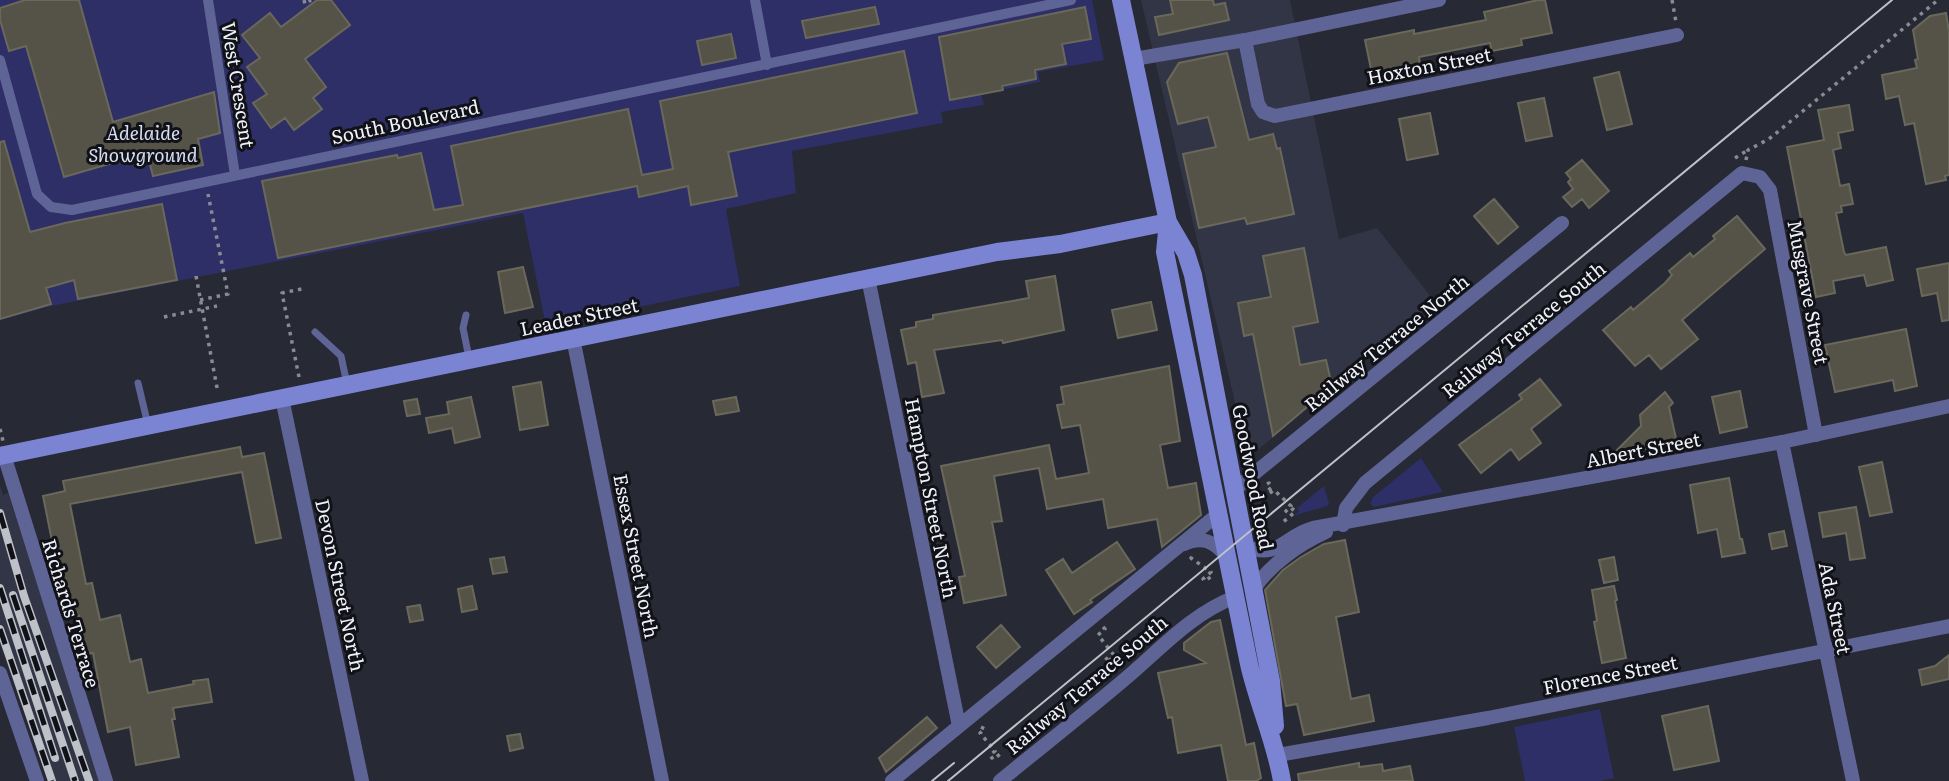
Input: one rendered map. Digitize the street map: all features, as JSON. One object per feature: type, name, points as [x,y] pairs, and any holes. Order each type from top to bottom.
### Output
[{"type":"main road","name":"Goodwood Road","points":[[1121,0],[1168,222],[1186,253],[1193,275],[1271,681],[1282,781]]},
{"type":"main road","name":"Goodwood Road","points":[[1168,222],[1165,251],[1217,515],[1253,684],[1277,751]]},
{"type":"main road","name":"Leader Street","points":[[2,455],[997,251],[1060,244],[1168,222]]},
{"type":"street","name":"West Crescent","points":[[208,0],[235,175]]},
{"type":"street","points":[[755,0],[766,65]]},
{"type":"street","name":"South Boulevard","points":[[0,60],[37,194],[51,207],[72,211],[1071,0]]},
{"type":"street","points":[[1133,59],[1245,40],[1439,0]]},
{"type":"street","name":"Hoxton Street","points":[[1245,40],[1258,104],[1264,112],[1275,116],[1676,35]]},
{"type":"street","name":"Musgrave Street","points":[[1742,173],[1760,177],[1770,190],[1816,435]]},
{"type":"street","name":"Railway Terrace South","points":[[1343,524],[1346,508],[1365,483],[1742,173]]},
{"type":"street","name":"Railway Terrace North","points":[[1234,490],[1562,223]]},
{"type":"street","name":"Hampton Street North","points":[[868,278],[963,722]]},
{"type":"street","name":"Essex Street North","points":[[573,338],[663,781]]},
{"type":"street","name":"Devon Street North","points":[[282,398],[362,781]]},
{"type":"street","name":"Albert Street","points":[[1246,546],[1267,552],[1307,530],[1782,442],[1949,406]]},
{"type":"street","name":"Ada Street","points":[[1782,442],[1853,781]]},
{"type":"street","name":"Richards Terrace","points":[[2,455],[106,781]]},
{"type":"street","points":[[892,781],[1217,515]]},
{"type":"street","name":"Albert Street","points":[[1254,589],[1266,574],[1302,544],[1343,524]]},
{"type":"street","points":[[1180,545],[1198,539],[1205,540],[1226,556]]},
{"type":"street","name":"Railway Terrace South","points":[[1005,776],[1190,621],[1215,605],[1235,597]]},
{"type":"street","name":"Florence Street","points":[[1277,751],[1488,718],[1949,626]]},
{"type":"street","points":[[0,673],[37,781]]},
{"type":"lane","points":[[466,314],[463,328],[469,360]]},
{"type":"lane","points":[[315,332],[341,356],[347,384]]},
{"type":"lane","points":[[138,383],[148,425]]},
{"type":"path","points":[[304,0],[305,4],[311,0]]},
{"type":"path","points":[[1672,0],[1676,35]]},
{"type":"path","points":[[1728,163],[1769,139],[1938,0]]},
{"type":"path","points":[[1742,173],[1748,150]]},
{"type":"path","points":[[200,300],[229,294],[205,181]]},
{"type":"path","points":[[196,276],[218,393]]},
{"type":"path","points":[[299,377],[282,293],[306,288]]},
{"type":"path","points":[[164,317],[218,306]]},
{"type":"path","points":[[1260,490],[1269,483],[1272,487],[1264,494],[1266,496],[1273,490],[1291,506],[1286,510],[1288,513],[1293,509],[1295,512],[1282,523],[1285,529]]},
{"type":"path","points":[[1180,545],[1188,555],[1193,552],[1195,554],[1191,558],[1210,572],[1203,579],[1205,581],[1212,576],[1216,581]]},
{"type":"path","points":[[1086,622],[1096,633],[1103,627],[1105,629],[1098,635],[1113,654],[1105,660],[1107,662],[1115,656],[1130,674]]},
{"type":"path","points":[[963,722],[978,730],[983,726],[985,729],[980,733],[995,751],[990,755],[992,758],[998,754],[1005,776]]},
{"type":"shaded area","points":[[1141,0],[1290,0],[1339,239],[1377,228],[1435,302],[1248,458]]},
{"type":"shaded area","points":[[0,485],[3,495],[8,493],[101,781],[48,781],[0,644]]},
{"type":"green space","name":"Adelaide Showground","points":[[0,0],[1092,0],[1104,60],[1038,72],[1040,82],[981,94],[984,105],[941,112],[943,123],[792,151],[796,193],[726,209],[740,286],[546,326],[523,213],[51,306],[0,320]]},
{"type":"green space","points":[[1421,458],[1443,492],[1374,507],[1370,504],[1373,497]]},
{"type":"green space","points":[[1324,486],[1329,504],[1327,506],[1293,516],[1299,511],[1297,508]]},
{"type":"green space","points":[[1600,709],[1614,778],[1600,781],[1525,781],[1514,727]]},
{"type":"building","points":[[25,0],[79,0],[113,122],[214,92],[220,133],[198,139],[203,165],[153,176],[147,153],[64,177],[26,46],[9,51],[0,20],[0,8]]},
{"type":"building","points":[[317,0],[331,0],[350,25],[305,59],[326,87],[313,98],[322,109],[294,130],[285,118],[271,128],[253,103],[267,94],[247,67],[260,58],[242,35],[270,13],[281,27]]},
{"type":"building","points":[[1170,0],[1213,0],[1214,5],[1225,3],[1229,20],[1159,35],[1155,17],[1173,14]]},
{"type":"building","points":[[1545,0],[1552,33],[1521,39],[1522,45],[1492,51],[1490,43],[1419,57],[1420,65],[1372,74],[1365,40],[1486,20],[1484,12]]},
{"type":"building","points":[[875,7],[879,24],[806,38],[802,21]]},
{"type":"building","points":[[1085,7],[1091,39],[1062,44],[1066,64],[1035,70],[1036,79],[1002,86],[1003,90],[950,100],[939,37]]},
{"type":"building","points":[[1946,13],[1949,31],[1949,175],[1945,176],[1946,180],[1926,184],[1914,123],[1905,125],[1899,96],[1886,99],[1882,75],[1917,68],[1913,30],[1930,16]]},
{"type":"building","points":[[731,34],[736,58],[702,65],[697,41]]},
{"type":"building","points":[[904,51],[917,113],[728,152],[737,196],[691,205],[688,186],[639,197],[637,186],[278,258],[262,181],[397,155],[398,158],[421,153],[434,210],[463,205],[451,146],[628,109],[642,175],[673,169],[660,101]]},
{"type":"building","points":[[1227,53],[1249,140],[1273,134],[1277,149],[1280,148],[1294,214],[1247,224],[1245,218],[1199,228],[1183,154],[1216,147],[1208,117],[1178,124],[1167,82],[1179,63]]},
{"type":"building","points":[[1619,72],[1632,124],[1607,130],[1594,78]]},
{"type":"building","points":[[1544,98],[1552,136],[1526,141],[1518,103]]},
{"type":"building","points":[[1849,105],[1853,130],[1838,133],[1841,148],[1833,150],[1840,186],[1849,184],[1853,204],[1841,206],[1842,212],[1836,213],[1844,252],[1846,255],[1886,247],[1893,280],[1867,286],[1864,275],[1833,281],[1835,293],[1816,297],[1787,147],[1824,140],[1818,110]]},
{"type":"building","points":[[1430,113],[1438,154],[1407,160],[1399,119]]},
{"type":"building","points":[[4,141],[30,232],[162,204],[177,280],[78,299],[74,280],[46,288],[51,304],[0,319],[0,142]]},
{"type":"building","points":[[1582,160],[1609,191],[1589,208],[1582,199],[1572,207],[1563,197],[1573,189],[1568,182],[1571,179],[1566,173]]},
{"type":"building","points":[[1494,199],[1518,227],[1498,244],[1474,216]]},
{"type":"building","points":[[1737,216],[1765,249],[1682,320],[1698,339],[1661,369],[1649,355],[1635,366],[1603,330],[1631,307],[1633,310],[1665,283],[1672,275],[1669,271],[1690,253],[1693,257]]},
{"type":"building","points":[[1304,248],[1318,322],[1293,327],[1300,365],[1326,360],[1332,386],[1273,436],[1253,334],[1244,336],[1238,303],[1271,297],[1263,256]]},
{"type":"building","points":[[1949,263],[1949,320],[1942,321],[1937,293],[1922,296],[1917,269]]},
{"type":"building","points":[[523,267],[533,307],[505,313],[498,272]]},
{"type":"building","points":[[1055,276],[1064,330],[1003,343],[1002,340],[934,350],[944,393],[922,397],[916,362],[908,364],[901,330],[916,327],[916,322],[933,319],[933,315],[1029,298],[1026,281]]},
{"type":"building","points":[[1151,302],[1157,330],[1118,338],[1112,310]]},
{"type":"building","points":[[1906,329],[1917,386],[1895,391],[1893,380],[1835,392],[1825,345]]},
{"type":"building","points":[[1169,366],[1180,441],[1160,445],[1168,488],[1196,483],[1201,515],[1162,547],[1157,519],[1108,528],[1103,499],[1047,509],[1039,468],[994,476],[1002,521],[992,522],[1006,595],[964,603],[959,577],[965,576],[941,466],[1049,445],[1056,479],[1089,473],[1080,425],[1062,428],[1057,405],[1064,404],[1061,387]]},
{"type":"building","points":[[1540,379],[1561,405],[1531,429],[1541,443],[1519,460],[1511,449],[1481,473],[1459,445],[1522,399],[1519,395]]},
{"type":"building","points":[[541,382],[548,425],[520,430],[513,387]]},
{"type":"building","points":[[1740,391],[1747,427],[1720,433],[1712,397]]},
{"type":"building","points":[[1665,392],[1673,403],[1669,407],[1677,443],[1646,449],[1646,445],[1615,452],[1641,426],[1640,415]]},
{"type":"building","points":[[471,397],[480,437],[455,443],[452,428],[429,433],[426,418],[449,414],[447,402]]},
{"type":"building","points":[[736,397],[739,411],[716,415],[713,401]]},
{"type":"building","points":[[417,399],[420,414],[407,416],[404,401]]},
{"type":"building","points":[[240,447],[242,457],[264,453],[281,538],[256,543],[242,472],[70,504],[86,584],[92,583],[100,620],[120,615],[130,662],[141,659],[148,693],[208,679],[212,702],[173,708],[175,719],[172,719],[179,757],[136,765],[130,727],[108,732],[93,653],[87,654],[79,616],[74,617],[66,579],[60,581],[43,496],[65,491],[63,481]]},
{"type":"building","points":[[1882,462],[1892,512],[1870,516],[1859,467]]},
{"type":"building","points":[[1729,478],[1745,553],[1722,557],[1717,529],[1698,533],[1690,485]]},
{"type":"building","points":[[1856,507],[1865,558],[1850,560],[1846,533],[1823,537],[1819,513]]},
{"type":"building","points":[[1784,531],[1787,546],[1772,549],[1769,534]]},
{"type":"building","points":[[1345,540],[1359,612],[1336,617],[1351,699],[1369,695],[1374,721],[1304,735],[1297,704],[1286,706],[1265,590],[1283,570],[1301,557],[1324,544]]},
{"type":"building","points":[[1117,542],[1135,569],[1074,614],[1046,570],[1063,559],[1072,573]]},
{"type":"building","points":[[504,557],[507,572],[493,574],[490,559]]},
{"type":"building","points":[[1614,557],[1618,580],[1604,583],[1599,560]]},
{"type":"building","points":[[472,586],[477,609],[462,612],[458,589]]},
{"type":"building","points":[[1614,586],[1626,658],[1602,663],[1594,622],[1597,621],[1592,590]]},
{"type":"building","points":[[420,605],[423,620],[410,622],[407,607]]},
{"type":"building","points":[[1220,620],[1246,745],[1254,743],[1261,778],[1256,781],[1228,781],[1221,745],[1178,753],[1172,717],[1168,718],[1158,673],[1206,663],[1184,650],[1184,643],[1211,622]]},
{"type":"building","points":[[1001,625],[1020,647],[996,668],[977,647]]},
{"type":"building","points":[[1949,655],[1949,679],[1922,685],[1919,670],[1935,666]]},
{"type":"building","points":[[1708,706],[1719,761],[1674,770],[1662,716]]},
{"type":"building","points":[[927,717],[937,728],[886,772],[879,758]]},
{"type":"building","points":[[520,734],[523,748],[510,751],[507,736]]},
{"type":"building","points":[[1359,763],[1359,767],[1382,764],[1383,771],[1410,766],[1413,781],[1299,781],[1298,774]]},
{"type":"tram line","points":[[948,781],[1892,0]]},
{"type":"tram line","points":[[932,781],[954,763]]},
{"type":"railway","points":[[0,513],[24,596],[89,781]]},
{"type":"railway","points":[[0,588],[55,758]]},
{"type":"railway","points":[[13,595],[75,781]]},
{"type":"railway","points":[[0,629],[52,781]]}]
